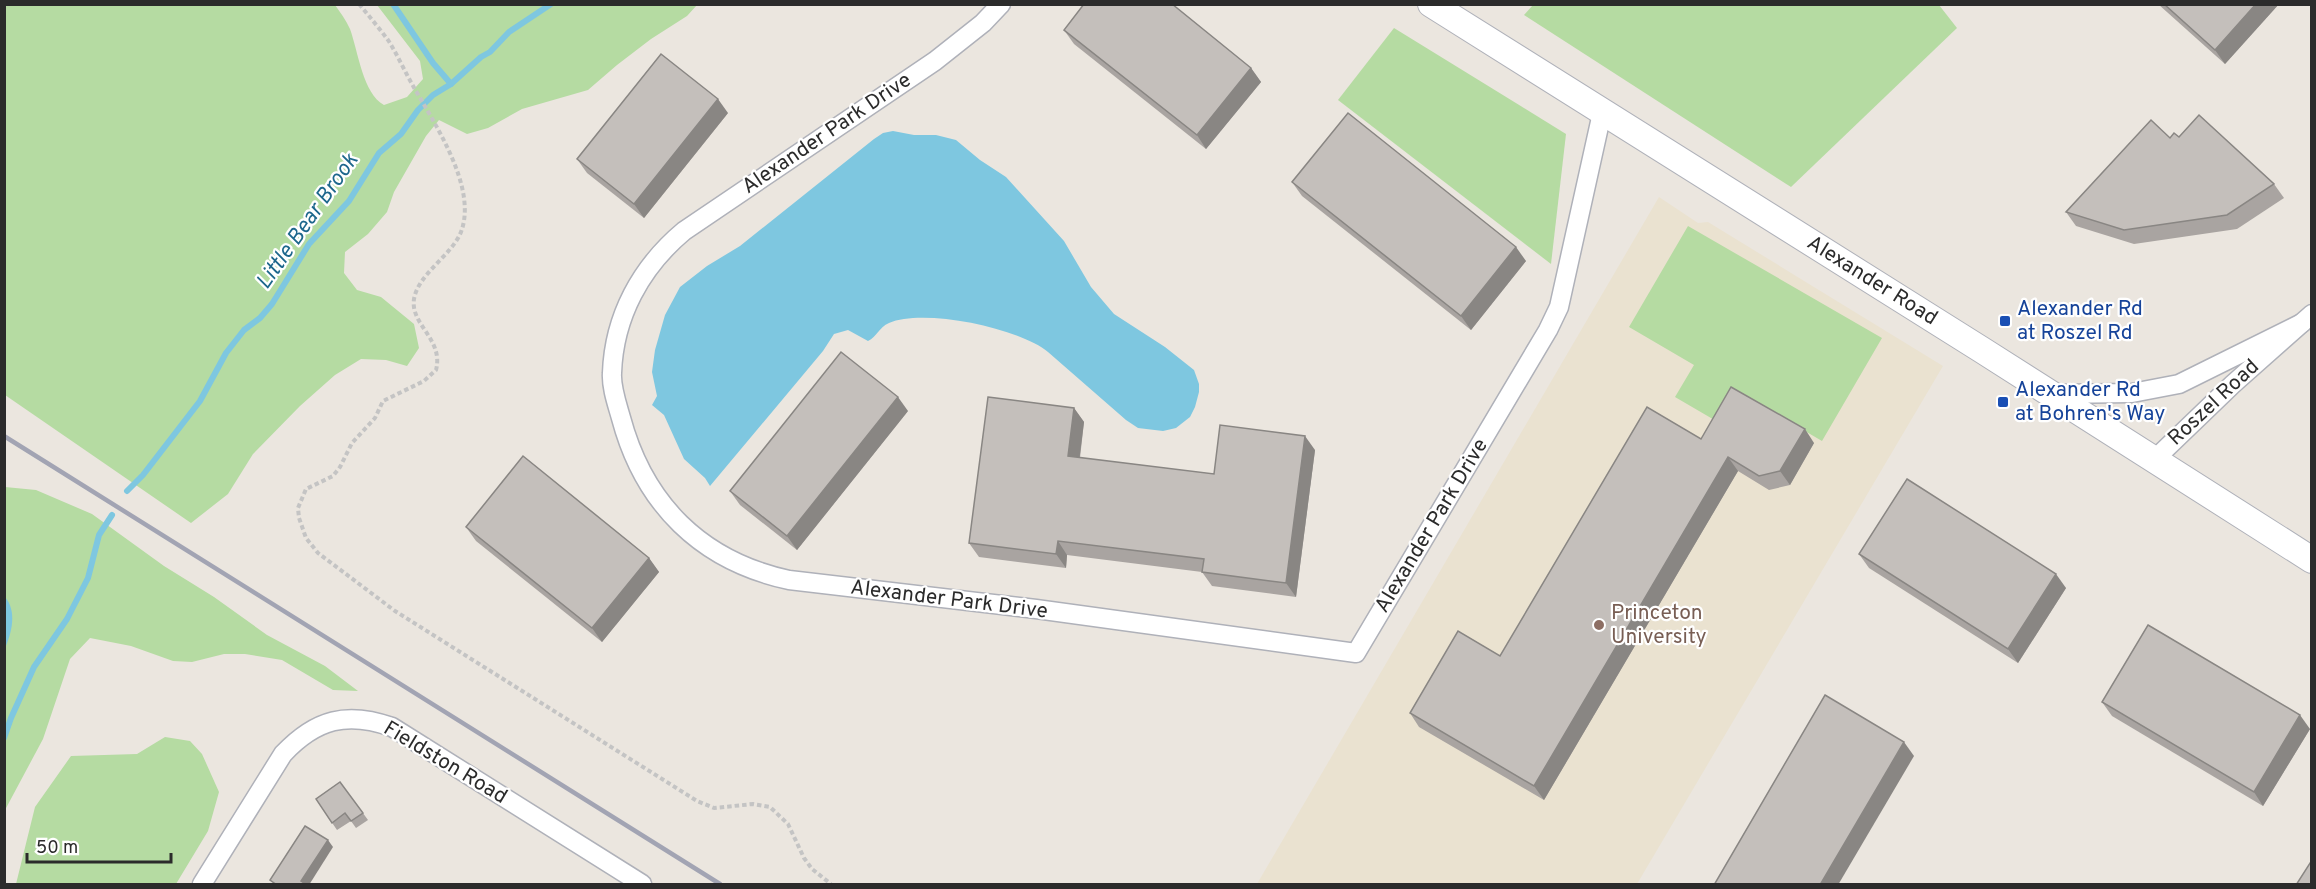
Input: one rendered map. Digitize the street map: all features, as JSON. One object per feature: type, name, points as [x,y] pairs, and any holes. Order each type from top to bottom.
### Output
[{"type":"street","name":"Alexander Park Drive","points":[[1001,4],[983,23],[935,60],[684,231],[654,260],[633,291],[621,319],[611,374],[625,433],[653,492],[671,516],[695,536],[736,564],[762,574],[789,580],[1036,609],[1356,653],[1548,330],[1559,307],[1602,113]]},
{"type":"street","name":"Alexander Road","points":[[1431,4],[2051,393],[2312,560]]},
{"type":"street","name":"Roszel Road","points":[[2051,393],[2133,393],[2172,386],[2307,319]]},
{"type":"street","name":"Roszel Road","points":[[2154,460],[2233,384],[2307,319]]},
{"type":"street","name":"Fieldston Road","points":[[202,885],[283,754],[298,738],[316,727],[351,718],[373,720],[392,727],[642,885]]},
{"type":"path","points":[[359,4],[389,41],[437,128],[457,170],[464,197],[465,215],[460,234],[414,295],[413,308],[435,345],[438,357],[436,370],[424,381],[383,401],[375,418],[352,443],[333,476],[306,489],[298,508],[301,529],[318,552],[395,611],[697,801],[714,808],[753,804],[770,807],[788,824],[815,873],[831,885]]},
{"type":"shaded area","name":"Princeton University","points":[[1659,197],[1698,223],[1708,222],[1943,366],[1637,884],[1257,884]]},
{"type":"green space","points":[[5,4],[335,5],[350,29],[366,82],[371,92],[384,105],[407,97],[423,79],[420,61],[377,5],[697,5],[687,16],[651,39],[588,90],[522,109],[488,128],[467,134],[439,120],[426,136],[394,192],[387,212],[368,234],[345,252],[344,273],[357,290],[381,297],[414,324],[419,348],[407,366],[386,360],[361,359],[335,375],[300,406],[253,454],[228,494],[191,523],[5,395]]},
{"type":"green space","points":[[1533,5],[1939,5],[1957,28],[1791,187],[1524,15]]},
{"type":"green space","points":[[1394,28],[1566,134],[1551,264],[1338,100]]},
{"type":"green space","points":[[1688,226],[1882,338],[1822,441],[1742,394],[1723,425],[1675,397],[1694,365],[1629,327]]},
{"type":"green space","points":[[5,487],[36,490],[92,514],[164,566],[214,597],[267,635],[325,666],[358,691],[333,690],[282,660],[245,654],[224,654],[192,662],[173,661],[131,646],[90,638],[70,659],[43,739],[5,810]]},
{"type":"green space","points":[[165,737],[190,741],[202,754],[219,792],[208,831],[176,884],[16,884],[35,807],[71,756],[137,754]]},
{"type":"water","points":[[893,131],[914,135],[936,135],[956,140],[980,160],[1006,177],[1064,241],[1091,287],[1114,314],[1165,347],[1194,370],[1199,392],[1190,417],[1176,428],[1163,431],[1138,428],[1048,352],[1034,343],[994,328],[971,323],[947,319],[905,319],[889,323],[868,341],[848,330],[834,334],[823,351],[710,486],[705,478],[684,459],[664,415],[652,405],[657,396],[652,372],[655,350],[665,315],[680,287],[707,266],[740,246],[874,139],[883,133]]},
{"type":"water","points":[[5,597],[11,609],[12,622],[5,648]]},
{"type":"building","points":[[1084,4],[1172,4],[1251,68],[1197,135],[1064,30]]},
{"type":"building","points":[[2164,4],[2256,4],[2215,50]]},
{"type":"building","points":[[661,54],[718,99],[634,204],[577,159]]},
{"type":"building","points":[[1348,113],[1516,247],[1461,316],[1292,182]]},
{"type":"building","points":[[2199,115],[2274,184],[2227,215],[2124,230],[2066,212],[2151,120],[2170,138],[2174,133],[2179,137]]},
{"type":"building","points":[[841,352],[898,397],[787,536],[730,491]]},
{"type":"building","points":[[1731,387],[1805,429],[1780,471],[1759,476],[1728,457],[1534,786],[1410,713],[1458,631],[1500,656],[1647,407],[1701,439]]},
{"type":"building","points":[[988,397],[1074,408],[1068,456],[1214,474],[1220,425],[1305,436],[1286,583],[1202,572],[1204,559],[1058,541],[1056,554],[969,543]]},
{"type":"building","points":[[523,456],[649,558],[592,628],[466,527]]},
{"type":"building","points":[[1907,479],[2056,574],[2008,649],[1859,554]]},
{"type":"building","points":[[2148,625],[2300,715],[2254,792],[2102,702]]},
{"type":"building","points":[[1825,695],[1904,742],[1820,885],[1714,885]]},
{"type":"building","points":[[340,782],[363,813],[351,821],[345,813],[332,823],[316,799]]},
{"type":"building","points":[[305,826],[328,840],[301,881],[307,885],[277,885],[270,880]]},
{"type":"building","points":[[2312,860],[2312,885],[2296,885]]},
{"type":"waterway","points":[[393,4],[433,63],[451,84]]},
{"type":"waterway","name":"Little Bear Brook","points":[[127,491],[143,475],[200,401],[226,353],[244,330],[260,318],[272,304],[309,244],[349,201],[379,153],[401,134],[418,110],[433,95],[451,84],[481,57],[490,52],[509,32],[551,4]]},
{"type":"waterway","name":"Little Bear Brook","points":[[4,738],[34,667],[67,619],[88,578],[99,535],[112,515]]},
{"type":"railway","points":[[4,436],[720,884]]},
{"type":"place","name":"Alexander Rd at Roszel Rd","points":[[2005,321]]},
{"type":"place","name":"Alexander Rd at Bohren's Way","points":[[2003,402]]},
{"type":"place","name":"Princeton University","points":[[1599,625]]}]
